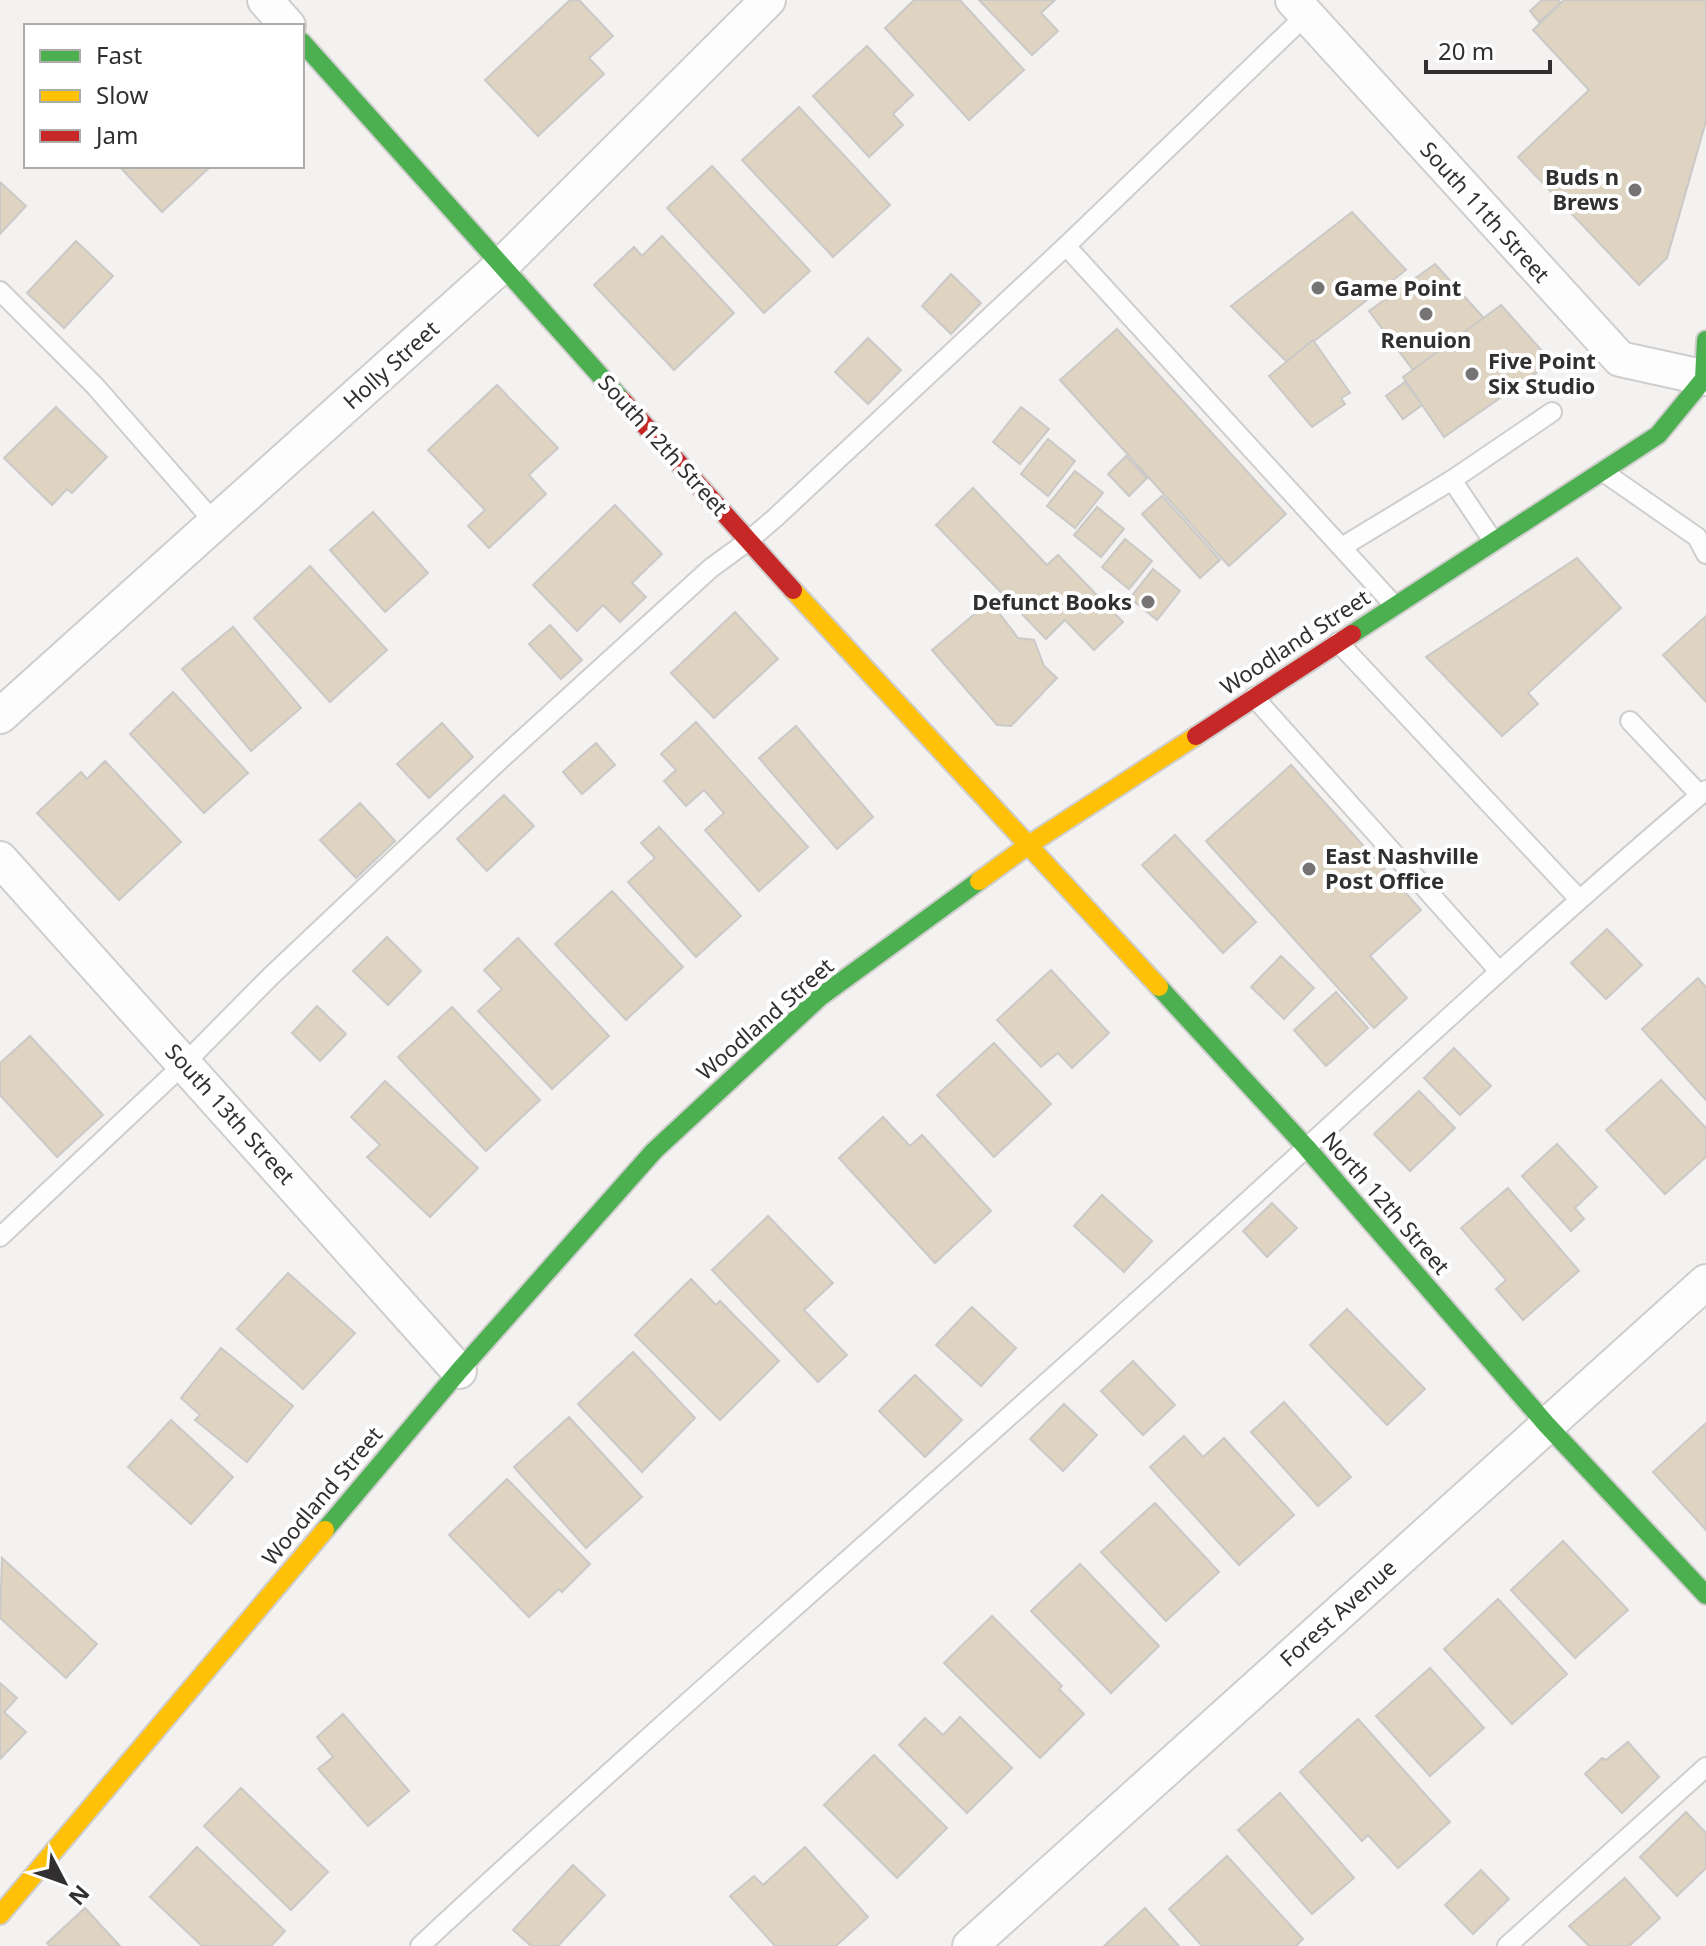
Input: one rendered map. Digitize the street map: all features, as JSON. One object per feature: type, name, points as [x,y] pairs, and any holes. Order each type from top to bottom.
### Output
[{"type":"street","points":[[265,0],[286,24]]},
{"type":"street","name":"Holly Street","points":[[0,716],[502,265],[767,0]]},
{"type":"street","name":"South 11th Street","points":[[1300,8],[1620,359],[1705,379]]},
{"type":"street","name":"South 12th Street","points":[[304,44],[748,541],[1027,846]]},
{"type":"street","points":[[1705,379],[1706,340]]},
{"type":"street","name":"Woodland Street","points":[[0,1915],[459,1371],[654,1151],[809,1007],[1027,846],[1658,435],[1705,379]]},
{"type":"street","name":"North 12th Street","points":[[1027,846],[1306,1147],[1546,1424],[1706,1595]]},
{"type":"street","name":"South 13th Street","points":[[0,859],[459,1371]]},
{"type":"street","name":"Forest Avenue","points":[[970,1946],[1706,1282]]},
{"type":"lane","points":[[0,1237],[501,759],[711,568],[748,541],[1066,246],[1300,8]]},
{"type":"lane","points":[[1066,246],[1394,605]]},
{"type":"lane","points":[[0,291],[95,386],[215,523]]},
{"type":"lane","points":[[1342,547],[1452,480],[1552,412]]},
{"type":"lane","points":[[1602,471],[1703,542]]},
{"type":"lane","points":[[1452,480],[1493,541]]},
{"type":"lane","points":[[1338,642],[1579,899]]},
{"type":"lane","points":[[1254,697],[1499,971]]},
{"type":"lane","points":[[420,1946],[566,1811],[1152,1288],[1579,899],[1703,793],[1630,721]]},
{"type":"lane","points":[[1507,1946],[1706,1767]]},
{"type":"building","points":[[570,0],[579,0],[613,36],[589,58],[604,74],[538,136],[485,80]]},
{"type":"building","points":[[914,0],[960,0],[1024,70],[969,120],[885,28]]},
{"type":"building","points":[[979,0],[1055,0],[1041,13],[1058,31],[1032,55]]},
{"type":"building","points":[[1542,0],[1558,0],[1561,3],[1539,22],[1530,11]]},
{"type":"building","points":[[1564,0],[1706,0],[1706,121],[1667,258],[1639,285],[1518,157],[1589,90],[1533,30]]},
{"type":"building","points":[[867,46],[913,95],[893,114],[903,125],[869,157],[813,96]]},
{"type":"building","points":[[799,107],[890,205],[833,257],[742,160]]},
{"type":"building","points":[[712,166],[810,271],[764,313],[667,208]]},
{"type":"building","points":[[121,168],[209,168],[162,212]]},
{"type":"building","points":[[0,182],[26,206],[0,234]]},
{"type":"building","name":"Game Point","points":[[1352,212],[1406,270],[1287,362],[1231,306]]},
{"type":"building","points":[[662,236],[734,313],[674,370],[594,285],[634,247],[642,256]]},
{"type":"building","points":[[76,241],[113,276],[64,328],[27,293]]},
{"type":"building","name":"Renuion","points":[[1435,264],[1484,318],[1413,370],[1369,311]]},
{"type":"building","points":[[951,274],[981,303],[951,334],[922,306]]},
{"type":"building","name":"Five Point Six Studio","points":[[1501,305],[1552,362],[1444,437],[1403,377]]},
{"type":"building","points":[[1117,329],[1286,514],[1229,566],[1060,380]]},
{"type":"building","points":[[868,338],[901,370],[868,404],[835,372]]},
{"type":"building","points":[[1313,340],[1350,393],[1341,398],[1345,404],[1312,427],[1269,376]]},
{"type":"building","points":[[1405,382],[1422,405],[1403,419],[1386,396]]},
{"type":"building","points":[[497,385],[558,448],[529,475],[546,494],[489,548],[468,526],[485,510],[428,450]]},
{"type":"building","points":[[56,407],[107,457],[72,493],[67,489],[52,505],[4,458]]},
{"type":"building","points":[[1021,407],[1049,429],[1020,464],[993,442]]},
{"type":"building","points":[[1048,439],[1075,461],[1048,496],[1021,474]]},
{"type":"building","points":[[1126,456],[1147,478],[1129,496],[1108,474]]},
{"type":"building","points":[[1075,471],[1103,493],[1075,528],[1047,506]]},
{"type":"building","points":[[973,488],[1047,565],[1058,555],[1123,622],[1094,650],[1065,620],[1046,639],[936,525]]},
{"type":"building","points":[[1162,496],[1220,560],[1200,578],[1142,514]]},
{"type":"building","points":[[615,505],[662,554],[632,583],[646,597],[620,622],[603,605],[577,631],[533,585]]},
{"type":"building","points":[[1097,507],[1124,529],[1101,557],[1074,535]]},
{"type":"building","points":[[373,512],[428,573],[385,612],[330,550]]},
{"type":"building","points":[[1125,539],[1152,561],[1129,589],[1102,567]]},
{"type":"building","points":[[1577,558],[1621,608],[1528,693],[1538,704],[1502,736],[1426,657]]},
{"type":"building","points":[[310,566],[387,650],[330,702],[254,618]]},
{"type":"building","points":[[1153,569],[1180,591],[1157,620],[1130,598]]},
{"type":"building","points":[[990,601],[1018,638],[1034,640],[1044,666],[1057,678],[1011,726],[997,725],[932,650]]},
{"type":"building","points":[[735,612],[778,659],[714,718],[671,673]]},
{"type":"building","points":[[1706,616],[1706,702],[1663,655]]},
{"type":"building","points":[[550,625],[582,660],[561,679],[529,644]]},
{"type":"building","points":[[233,627],[301,708],[251,751],[182,669]]},
{"type":"building","points":[[173,692],[248,773],[204,813],[130,734]]},
{"type":"building","points":[[696,722],[808,847],[759,891],[705,830],[724,813],[704,790],[686,806],[664,781],[676,770],[661,754]]},
{"type":"building","points":[[442,723],[473,757],[429,798],[397,764]]},
{"type":"building","points":[[796,726],[873,817],[837,849],[759,758]]},
{"type":"building","points":[[596,743],[615,765],[582,794],[563,772]]},
{"type":"building","points":[[105,761],[181,842],[119,900],[37,813],[81,772],[87,779]]},
{"type":"building","points":[[1291,765],[1421,910],[1370,956],[1407,998],[1374,1028],[1206,841]]},
{"type":"building","points":[[504,795],[534,826],[487,871],[457,839]]},
{"type":"building","points":[[360,803],[395,841],[356,878],[320,840]]},
{"type":"building","points":[[659,827],[741,916],[696,957],[628,882],[655,858],[641,843]]},
{"type":"building","points":[[1175,835],[1256,922],[1223,953],[1142,865]]},
{"type":"building","points":[[612,891],[683,967],[626,1020],[555,944]]},
{"type":"building","points":[[1607,929],[1642,965],[1606,999],[1571,963]]},
{"type":"building","points":[[387,937],[421,971],[388,1005],[353,971]]},
{"type":"building","points":[[518,938],[609,1036],[552,1089],[478,1011],[502,989],[484,970]]},
{"type":"building","points":[[1281,956],[1314,988],[1284,1019],[1251,987]]},
{"type":"building","points":[[1051,970],[1109,1033],[1072,1068],[1058,1053],[1041,1067],[997,1020]]},
{"type":"building","points":[[1698,978],[1706,987],[1706,1100],[1642,1029]]},
{"type":"building","points":[[1336,992],[1368,1028],[1326,1066],[1294,1030]]},
{"type":"building","points":[[317,1006],[346,1034],[320,1061],[292,1033]]},
{"type":"building","points":[[452,1007],[540,1100],[486,1151],[398,1057]]},
{"type":"building","points":[[30,1036],[103,1115],[57,1157],[0,1095],[0,1063]]},
{"type":"building","points":[[994,1043],[1051,1104],[994,1157],[937,1095]]},
{"type":"building","points":[[1454,1048],[1491,1086],[1460,1115],[1424,1078]]},
{"type":"building","points":[[1661,1080],[1706,1128],[1706,1157],[1665,1194],[1606,1130]]},
{"type":"building","points":[[385,1081],[478,1168],[430,1217],[367,1157],[380,1145],[351,1117]]},
{"type":"building","points":[[1419,1091],[1455,1128],[1410,1171],[1374,1134]]},
{"type":"building","points":[[883,1117],[910,1146],[922,1135],[991,1211],[935,1263],[839,1158]]},
{"type":"building","points":[[1557,1144],[1597,1187],[1575,1208],[1584,1219],[1571,1231],[1522,1176]]},
{"type":"building","points":[[1508,1188],[1579,1271],[1523,1320],[1496,1289],[1506,1280],[1461,1228]]},
{"type":"building","points":[[1102,1195],[1152,1241],[1124,1272],[1074,1226]]},
{"type":"building","points":[[1272,1203],[1297,1228],[1267,1257],[1243,1231]]},
{"type":"building","points":[[768,1216],[833,1283],[804,1310],[847,1355],[818,1382],[712,1270]]},
{"type":"building","points":[[288,1273],[355,1333],[303,1389],[237,1329]]},
{"type":"building","points":[[691,1279],[716,1305],[720,1301],[779,1361],[720,1420],[635,1335]]},
{"type":"building","points":[[972,1307],[1016,1348],[981,1386],[936,1345]]},
{"type":"building","points":[[1347,1309],[1425,1389],[1387,1425],[1310,1345]]},
{"type":"building","points":[[221,1348],[293,1406],[247,1462],[195,1420],[200,1415],[181,1398]]},
{"type":"building","points":[[633,1352],[695,1418],[642,1472],[578,1404]]},
{"type":"building","points":[[1133,1361],[1175,1405],[1143,1435],[1101,1391]]},
{"type":"building","points":[[915,1375],[962,1420],[925,1457],[879,1411]]},
{"type":"building","points":[[1284,1402],[1351,1477],[1318,1506],[1251,1432]]},
{"type":"building","points":[[1064,1404],[1097,1435],[1063,1471],[1030,1439]]},
{"type":"building","points":[[569,1417],[642,1497],[586,1548],[514,1467]]},
{"type":"building","points":[[171,1420],[233,1477],[191,1524],[128,1467]]},
{"type":"building","points":[[1706,1423],[1706,1530],[1653,1472]]},
{"type":"building","points":[[1184,1436],[1203,1457],[1224,1438],[1294,1515],[1239,1565],[1150,1467]]},
{"type":"building","points":[[507,1479],[590,1564],[562,1592],[559,1589],[529,1617],[449,1535]]},
{"type":"building","points":[[1155,1503],[1219,1572],[1166,1621],[1101,1552]]},
{"type":"building","points":[[1563,1541],[1628,1610],[1575,1658],[1511,1590]]},
{"type":"building","points":[[2,1558],[97,1644],[66,1678],[0,1618]]},
{"type":"building","points":[[1080,1564],[1159,1646],[1111,1693],[1031,1611]]},
{"type":"building","points":[[1498,1599],[1567,1674],[1512,1724],[1444,1649]]},
{"type":"building","points":[[992,1616],[1062,1686],[1059,1689],[1084,1714],[1040,1758],[944,1663]]},
{"type":"building","points":[[1430,1668],[1484,1728],[1430,1776],[1376,1716]]},
{"type":"building","points":[[0,1683],[17,1698],[4,1712],[26,1732],[0,1759]]},
{"type":"building","points":[[343,1714],[409,1791],[368,1826],[318,1769],[333,1757],[317,1737]]},
{"type":"building","points":[[960,1717],[1012,1768],[967,1813],[899,1745],[925,1718],[943,1735]]},
{"type":"building","points":[[1358,1719],[1450,1822],[1398,1868],[1368,1835],[1362,1841],[1300,1772]]},
{"type":"building","points":[[1628,1742],[1659,1777],[1622,1813],[1585,1774],[1602,1758],[1606,1760]]},
{"type":"building","points":[[874,1755],[947,1828],[897,1878],[824,1805]]},
{"type":"building","points":[[241,1788],[328,1872],[291,1910],[204,1826]]},
{"type":"building","points":[[1280,1793],[1354,1878],[1312,1914],[1238,1830]]},
{"type":"building","points":[[1686,1812],[1706,1833],[1706,1868],[1677,1896],[1640,1857]]},
{"type":"building","points":[[197,1847],[285,1931],[271,1946],[202,1946],[150,1897]]},
{"type":"building","points":[[805,1847],[868,1917],[836,1946],[775,1946],[730,1896],[754,1876],[763,1885]]},
{"type":"building","points":[[1227,1856],[1303,1939],[1296,1946],[1202,1946],[1169,1909]]},
{"type":"building","points":[[573,1865],[605,1895],[558,1946],[531,1946],[513,1930]]},
{"type":"building","points":[[1481,1870],[1509,1899],[1473,1934],[1445,1905]]},
{"type":"building","points":[[1625,1878],[1660,1918],[1629,1946],[1589,1946],[1569,1926]]},
{"type":"building","points":[[85,1908],[120,1946],[50,1946],[47,1943]]},
{"type":"building","points":[[1145,1908],[1179,1946],[1104,1946]]},
{"type":"traffic: fast","points":[[304,44],[622,400]]},
{"type":"traffic: fast","points":[[1352,634],[1658,435],[1704,379],[1706,340]]},
{"type":"traffic: fast","points":[[325,1530],[459,1371],[654,1151],[820,997],[979,881]]},
{"type":"traffic: fast","points":[[1159,987],[1306,1147],[1546,1424],[1706,1595]]},
{"type":"traffic: slow","points":[[793,590],[1159,987]]},
{"type":"traffic: slow","points":[[979,881],[1027,846],[1196,736]]},
{"type":"traffic: slow","points":[[0,1915],[325,1530]]},
{"type":"traffic: jam","points":[[622,400],[793,590]]},
{"type":"traffic: jam","points":[[1196,736],[1352,634]]},
{"type":"place","name":"Buds n Brews","points":[[1635,190]]},
{"type":"place","name":"Game Point","points":[[1318,288]]},
{"type":"place","name":"Renuion","points":[[1426,314]]},
{"type":"place","name":"Five Point Six Studio","points":[[1472,374]]},
{"type":"place","name":"Defunct Books","points":[[1148,602]]},
{"type":"place","name":"East Nashville Post Office","points":[[1309,869]]}]
